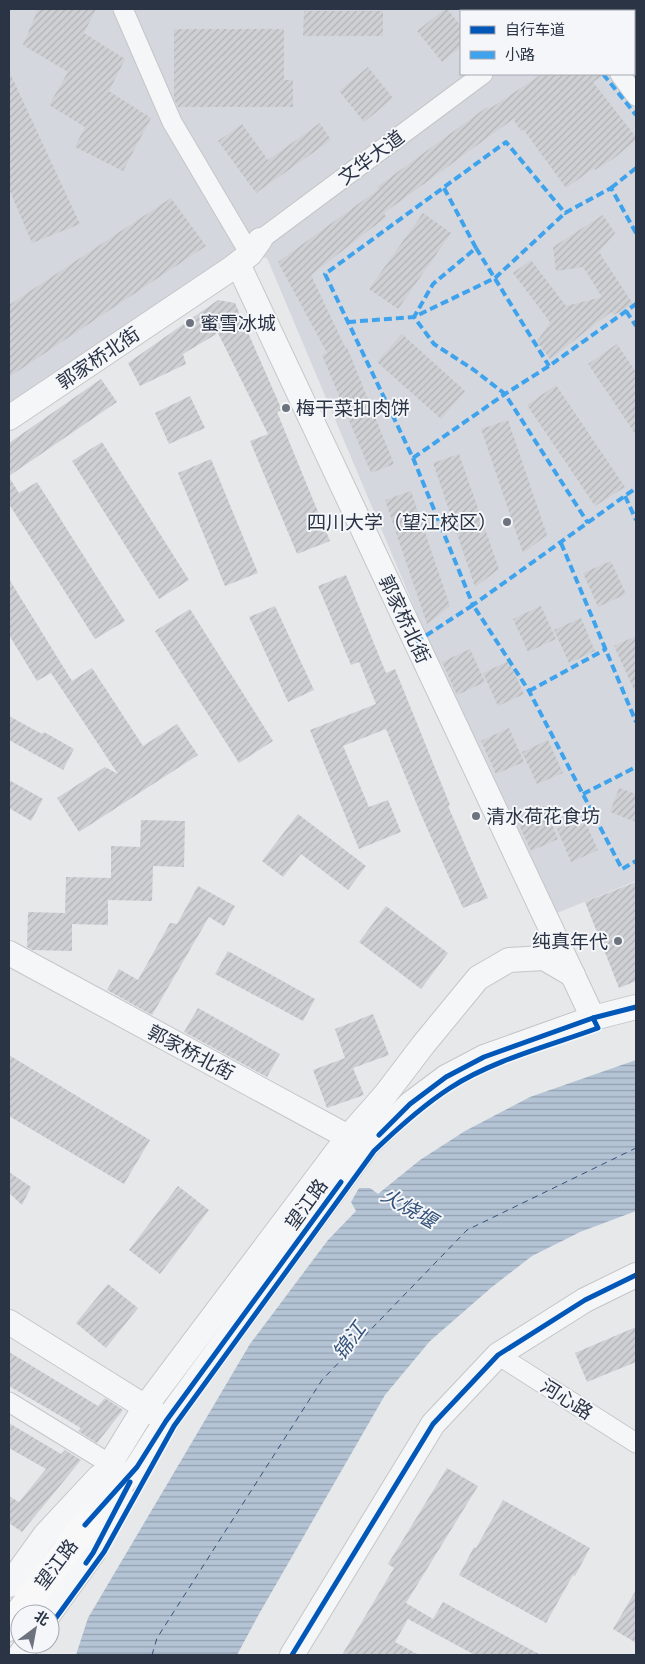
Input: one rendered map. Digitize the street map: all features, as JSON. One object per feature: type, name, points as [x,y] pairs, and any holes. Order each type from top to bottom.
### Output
[{"type":"main road","name":"望江路","points":[[9,1627],[84,1525]]},
{"type":"street","points":[[123,9],[172,122],[249,253]]},
{"type":"street","name":"文华大道","points":[[249,253],[482,75]]},
{"type":"street","points":[[621,75],[636,96]]},
{"type":"street","name":"郭家桥北街","points":[[9,418],[249,253],[593,1018]]},
{"type":"street","name":"郭家桥北街","points":[[9,953],[363,1145]]},
{"type":"street","name":"望江路","points":[[84,1525],[137,1466],[170,1423],[363,1145],[384,1095],[478,978],[509,960],[544,958],[573,975]]},
{"type":"street","name":"望江路","points":[[84,1525],[110,1464],[144,1407],[363,1145],[410,1104],[446,1077],[484,1057],[593,1018],[636,1007]]},
{"type":"street","points":[[292,1655],[433,1424],[498,1355],[585,1300],[636,1275]]},
{"type":"street","points":[[9,1322],[170,1423]]},
{"type":"street","name":"河心路","points":[[498,1355],[636,1443]]},
{"type":"street","points":[[9,1402],[110,1464],[45,1536],[9,1585]]},
{"type":"street","points":[[57,1604],[93,1553],[137,1466]]},
{"type":"shaded area","name":"四川大学（望江校区）","points":[[9,9],[636,9],[636,881],[552,915],[426,635],[267,258],[250,254],[9,410]]},
{"type":"water","points":[[636,1060],[636,1211],[580,1232],[532,1256],[492,1287],[430,1341],[385,1395],[237,1655],[76,1655],[88,1618],[250,1344],[328,1240],[356,1211],[351,1202],[359,1188],[370,1188],[378,1194],[420,1160],[465,1131],[530,1097]]},
{"type":"building","points":[[38,9],[96,9],[84,33],[125,59],[109,91],[151,118],[123,171],[75,147],[85,127],[49,105],[68,72],[23,45]]},
{"type":"building","points":[[447,9],[460,25],[460,48],[442,62],[417,31]]},
{"type":"building","points":[[304,11],[383,11],[383,36],[303,36]]},
{"type":"building","points":[[174,29],[284,29],[284,80],[293,80],[293,107],[178,107],[174,99]]},
{"type":"building","points":[[368,67],[393,98],[364,122],[339,91]]},
{"type":"building","points":[[9,71],[80,224],[32,243],[9,189]]},
{"type":"building","points":[[540,75],[604,75],[593,82],[636,137],[636,140],[613,159],[595,170],[594,168],[566,188],[523,129],[521,131],[513,119],[384,213],[386,217],[311,275],[345,347],[347,347],[394,464],[371,473],[322,355],[327,353],[278,262],[379,189],[377,187],[487,107],[489,109]]},
{"type":"building","points":[[320,123],[331,140],[256,193],[218,141],[242,124],[268,160]]},
{"type":"building","points":[[171,198],[206,246],[9,377],[9,305]]},
{"type":"building","points":[[423,213],[451,233],[398,309],[369,289]]},
{"type":"building","points":[[603,215],[615,233],[599,252],[633,304],[614,315],[611,312],[550,359],[537,342],[550,322],[513,273],[531,260],[566,306],[602,297],[583,267],[556,271],[553,247]]},
{"type":"building","points":[[218,300],[235,303],[282,410],[277,412],[330,541],[297,554],[250,441],[268,434],[218,333],[183,354],[186,364],[140,386],[128,363]]},
{"type":"building","points":[[402,334],[465,391],[441,419],[377,362]]},
{"type":"building","points":[[617,344],[636,372],[636,435],[588,364]]},
{"type":"building","points":[[101,379],[117,402],[9,476],[9,443]]},
{"type":"building","points":[[556,385],[625,487],[595,506],[527,405]]},
{"type":"building","points":[[190,396],[205,428],[169,444],[155,413]]},
{"type":"building","points":[[508,420],[547,535],[523,553],[481,429]]},
{"type":"building","points":[[102,442],[189,580],[159,599],[72,461]]},
{"type":"building","points":[[459,454],[499,569],[475,587],[433,463]]},
{"type":"building","points":[[211,459],[258,573],[225,586],[178,473]]},
{"type":"building","points":[[9,477],[19,493],[37,482],[125,621],[95,639],[9,504]]},
{"type":"building","points":[[411,491],[450,606],[427,624],[385,500]]},
{"type":"building","points":[[611,561],[626,594],[598,607],[583,573]]},
{"type":"building","points":[[346,575],[386,673],[395,669],[450,805],[448,806],[488,898],[463,908],[422,817],[386,729],[343,746],[369,807],[388,800],[401,832],[359,849],[310,730],[376,704],[359,662],[351,665],[318,586]]},
{"type":"building","points":[[9,579],[72,681],[92,668],[143,746],[177,724],[198,755],[79,832],[57,798],[105,767],[118,774],[51,673],[37,681],[9,635]]},
{"type":"building","points":[[275,606],[314,690],[288,702],[249,617]]},
{"type":"building","points":[[541,606],[556,639],[528,652],[513,619]]},
{"type":"building","points":[[190,609],[273,741],[239,763],[155,631]]},
{"type":"building","points":[[581,618],[595,651],[569,663],[554,630]]},
{"type":"building","points":[[636,636],[636,694],[614,646]]},
{"type":"building","points":[[470,649],[485,682],[457,695],[442,662]]},
{"type":"building","points":[[509,661],[524,694],[498,706],[483,673]]},
{"type":"building","points":[[9,716],[42,734],[44,732],[74,749],[63,770],[9,740]]},
{"type":"building","points":[[509,728],[524,762],[496,774],[481,741]]},
{"type":"building","points":[[548,740],[563,773],[537,784],[522,752]]},
{"type":"building","points":[[9,780],[43,799],[31,821],[9,808]]},
{"type":"building","points":[[619,788],[636,794],[636,822],[610,812]]},
{"type":"building","points":[[544,806],[558,839],[531,851],[516,818]]},
{"type":"building","points":[[298,814],[366,866],[348,890],[301,854],[283,877],[262,861]]},
{"type":"building","points":[[583,817],[598,850],[571,862],[557,829]]},
{"type":"building","points":[[141,820],[185,821],[184,867],[153,866],[152,901],[108,900],[108,925],[72,924],[72,951],[32,950],[27,947],[28,912],[65,913],[66,877],[111,878],[111,846],[140,847]]},
{"type":"building","name":"纯真年代","points":[[636,882],[636,981],[619,988],[585,902]]},
{"type":"building","points":[[198,886],[235,906],[224,926],[209,917],[152,1015],[107,990],[119,969],[138,980],[170,923],[177,924]]},
{"type":"building","points":[[386,906],[448,953],[421,989],[359,942]]},
{"type":"building","points":[[228,951],[315,999],[303,1021],[215,974]]},
{"type":"building","points":[[198,1008],[280,1054],[267,1077],[184,1032]]},
{"type":"building","points":[[373,1014],[389,1055],[353,1068],[364,1095],[327,1108],[313,1070],[345,1058],[335,1029]]},
{"type":"building","points":[[9,1055],[150,1140],[124,1184],[9,1116]]},
{"type":"building","points":[[9,1172],[31,1187],[22,1205],[9,1193]]},
{"type":"building","points":[[178,1186],[209,1210],[160,1274],[129,1250]]},
{"type":"building","points":[[108,1284],[138,1308],[106,1348],[76,1323]]},
{"type":"building","points":[[636,1327],[636,1362],[587,1382],[575,1353]]},
{"type":"building","points":[[9,1352],[98,1406],[105,1398],[123,1410],[97,1443],[78,1431],[81,1428],[9,1386]]},
{"type":"building","points":[[9,1423],[61,1454],[65,1450],[81,1460],[22,1532],[9,1523],[9,1496],[19,1502],[46,1469],[9,1448]]},
{"type":"building","points":[[447,1468],[478,1486],[406,1603],[433,1619],[443,1602],[541,1655],[475,1655],[408,1619],[395,1642],[419,1655],[342,1655],[394,1568],[388,1564]]},
{"type":"building","points":[[503,1500],[590,1548],[546,1623],[459,1575]]},
{"type":"building","points":[[636,1590],[636,1643],[613,1629]]},
{"type":"ferry route","points":[[152,1655],[157,1638],[322,1380],[467,1230],[636,1148]]},
{"type":"marked path","points":[[604,75],[636,115]]},
{"type":"marked path","points":[[636,233],[611,188],[565,213],[506,142],[325,274],[413,458],[473,605],[636,488]]},
{"type":"marked path","points":[[611,188],[636,168]]},
{"type":"marked path","points":[[444,188],[476,248],[433,284],[414,317],[434,344],[474,370],[505,394],[588,523]]},
{"type":"marked path","points":[[348,322],[414,317],[495,278],[565,213]]},
{"type":"marked path","points":[[476,248],[549,366]]},
{"type":"marked path","points":[[413,458],[549,366],[636,304]]},
{"type":"marked path","points":[[626,311],[636,326]]},
{"type":"marked path","points":[[625,496],[636,520]]},
{"type":"marked path","points":[[561,543],[636,722]]},
{"type":"marked path","points":[[416,642],[473,605],[529,691],[622,869],[636,861]]},
{"type":"marked path","points":[[529,691],[606,649]]},
{"type":"marked path","points":[[583,794],[636,767]]},
{"type":"cycle path","points":[[379,1135],[410,1104],[446,1077],[484,1057],[593,1018],[636,1007]]},
{"type":"cycle path","points":[[60,1612],[104,1552],[174,1426],[374,1151],[410,1118],[450,1088],[503,1061],[598,1028],[593,1018]]},
{"type":"cycle path","points":[[85,1525],[137,1467],[166,1421],[341,1182]]},
{"type":"cycle path","points":[[292,1655],[433,1424],[498,1355],[585,1300],[636,1275]]},
{"type":"cycle path","points":[[86,1563],[130,1482]]},
{"type":"place","name":"蜜雪冰城","points":[[190,323]]},
{"type":"place","name":"梅干菜扣肉饼","points":[[286,408]]},
{"type":"place","name":"四川大学（望江校区）","points":[[507,522]]},
{"type":"place","name":"清水荷花食坊","points":[[476,816]]},
{"type":"place","name":"纯真年代","points":[[618,941]]},
{"type":"water label","name":"火烧堰","points":[[409,1208]]},
{"type":"water label","name":"锦江","points":[[349,1341]]}]
